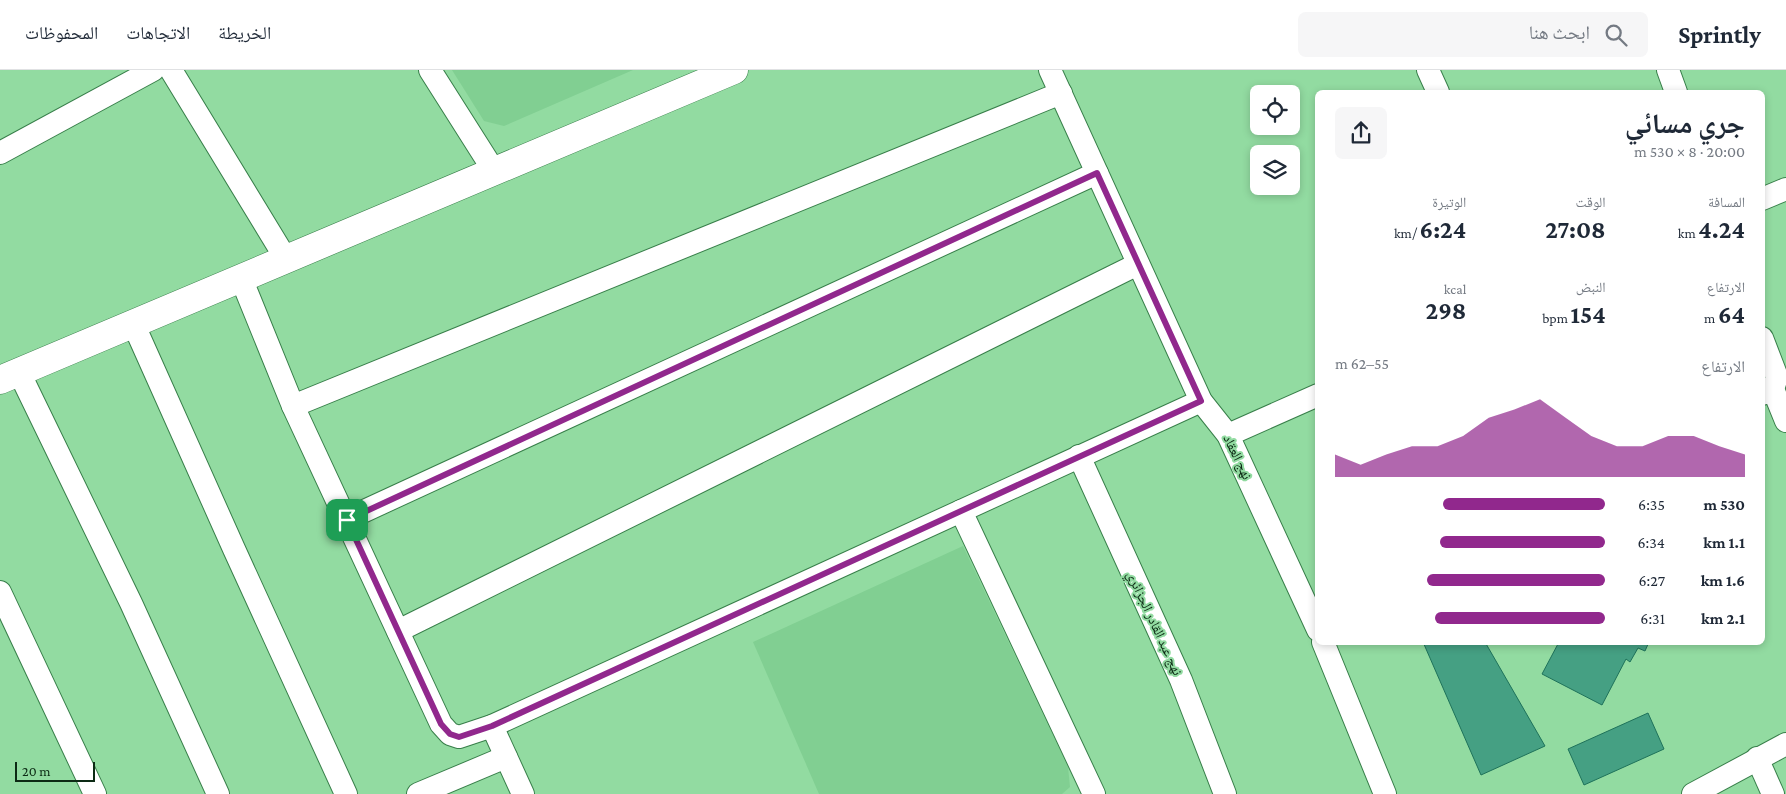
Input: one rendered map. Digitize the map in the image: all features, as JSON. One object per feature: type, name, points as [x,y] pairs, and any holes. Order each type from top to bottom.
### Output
[{"type":"street","points":[[0,153],[153,70]]},
{"type":"street","points":[[171,70],[286,259]]},
{"type":"street","points":[[430,70],[494,171]]},
{"type":"street","points":[[218,794],[131,603],[10,376],[734,70]]},
{"type":"street","name":"نهج العقاد","points":[[1050,70],[1201,401],[1228,435],[1312,599],[1315,614]]},
{"type":"street","points":[[1428,70],[1437,90]]},
{"type":"street","points":[[1668,70],[1675,90]]},
{"type":"street","points":[[293,406],[1060,93]]},
{"type":"street","points":[[347,520],[1097,173]]},
{"type":"street","points":[[1765,199],[1786,189]]},
{"type":"street","points":[[398,631],[1138,264]]},
{"type":"street","points":[[241,278],[293,406],[441,724],[450,734],[459,737],[492,726],[1201,401]]},
{"type":"street","points":[[133,323],[346,794]]},
{"type":"street","points":[[1765,346],[1777,376],[1768,392],[1786,421]]},
{"type":"street","points":[[1228,435],[1315,396]]},
{"type":"street","name":"نهج عبد القادر الجزائري","points":[[1079,456],[1181,680],[1226,794]]},
{"type":"street","points":[[961,510],[1092,793]]},
{"type":"street","points":[[0,592],[95,794]]},
{"type":"street","points":[[1323,645],[1385,794]]},
{"type":"street","points":[[492,726],[524,794]]},
{"type":"street","points":[[1693,794],[1786,744]]},
{"type":"street","points":[[418,794],[506,757]]},
{"type":"street","points":[[1757,758],[1773,794]]},
{"type":"shaded area","points":[[452,70],[633,70],[504,126],[484,121]]},
{"type":"shaded area","points":[[963,546],[1068,767],[1070,787],[1062,794],[819,794],[753,642]]},
{"type":"building","points":[[1424,645],[1487,645],[1545,746],[1481,775]]},
{"type":"building","points":[[1557,645],[1648,645],[1645,651],[1638,648],[1630,662],[1626,659],[1602,705],[1542,674]]},
{"type":"building","points":[[1648,713],[1664,749],[1584,785],[1568,749]]},
{"type":"route","points":[[1097,173],[1201,401],[492,726],[459,737],[450,734],[441,724],[347,520],[1097,173]]}]
